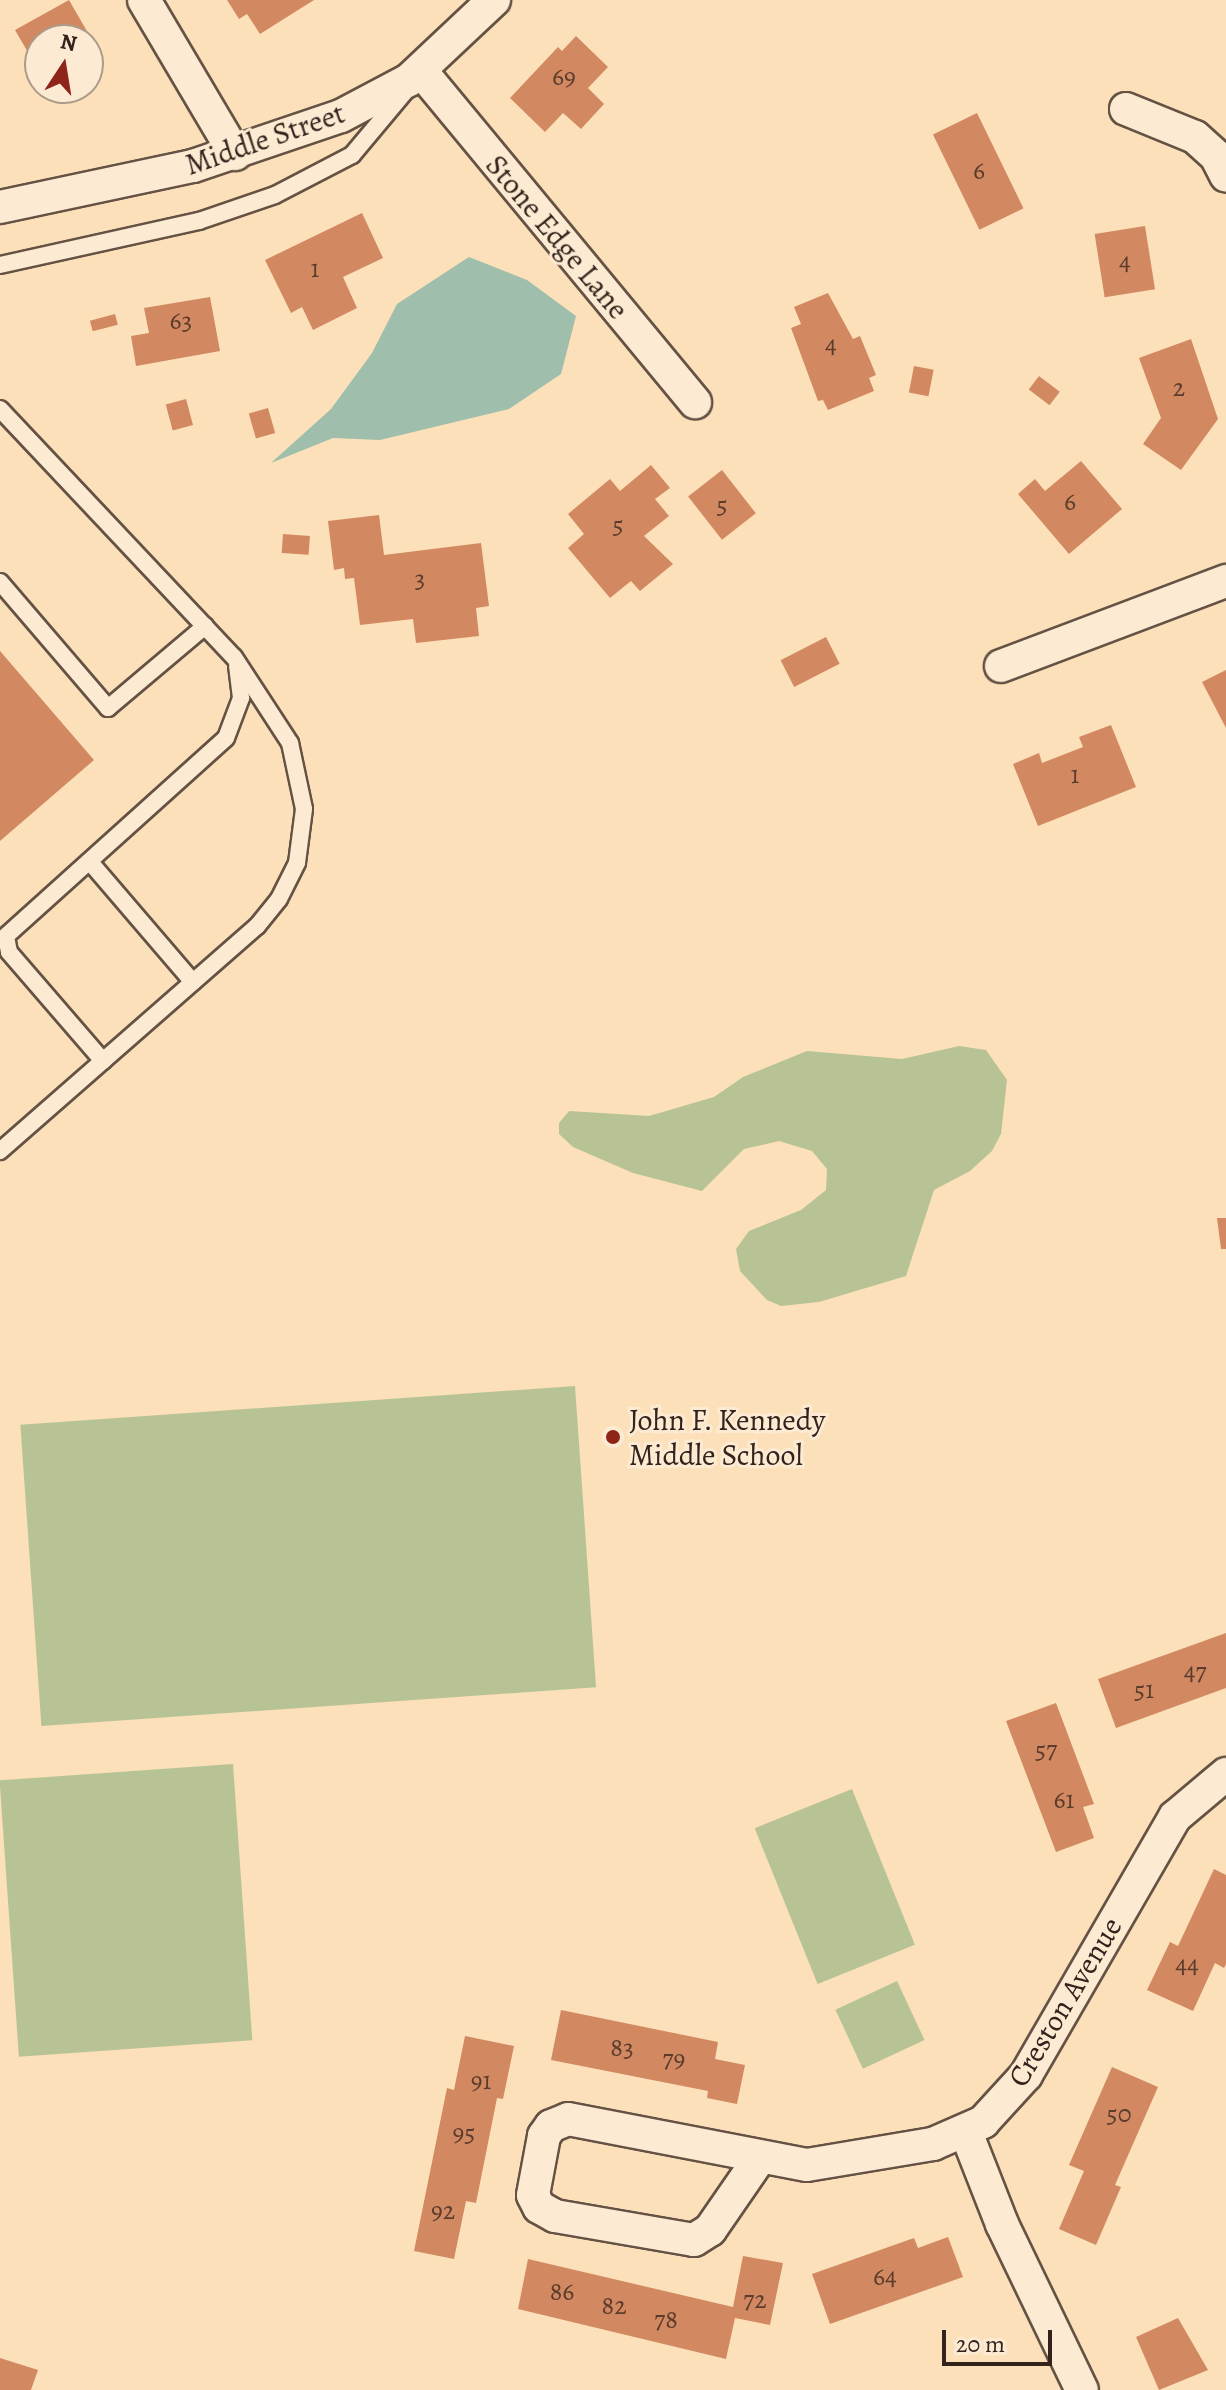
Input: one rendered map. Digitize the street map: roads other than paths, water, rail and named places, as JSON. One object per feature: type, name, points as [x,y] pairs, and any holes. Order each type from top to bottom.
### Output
[{"type":"street","points":[[144,0],[235,154]]},
{"type":"street","name":"Middle Street","points":[[0,207],[235,154],[341,116],[421,71],[494,0]]},
{"type":"street","name":"Stone Edge Lane","points":[[421,71],[695,402]]},
{"type":"street","points":[[1126,109],[1195,137],[1216,156],[1226,176]]},
{"type":"street","points":[[1001,666],[1226,581]]},
{"type":"street","name":"Creston Avenue","points":[[759,2159],[710,2230],[694,2240],[555,2216],[539,2207],[533,2195],[544,2136],[551,2126],[568,2119],[759,2159],[807,2165],[920,2147],[966,2132],[999,2109],[1026,2075],[1175,1817],[1226,1774]]},
{"type":"street","points":[[966,2132],[1002,2224],[1082,2390]]},
{"type":"lane","points":[[0,265],[199,221],[334,168],[369,139],[421,71]]},
{"type":"lane","points":[[0,409],[234,657],[290,743],[299,767],[302,840],[279,899],[193,982],[0,1151]]},
{"type":"lane","points":[[0,582],[108,708],[205,626]]},
{"type":"lane","points":[[103,1061],[2,940],[226,738],[241,698],[234,657]]},
{"type":"lane","points":[[90,862],[193,982]]},
{"type":"place","name":"John F. Kennedy Middle School","points":[[613,1437]]}]
